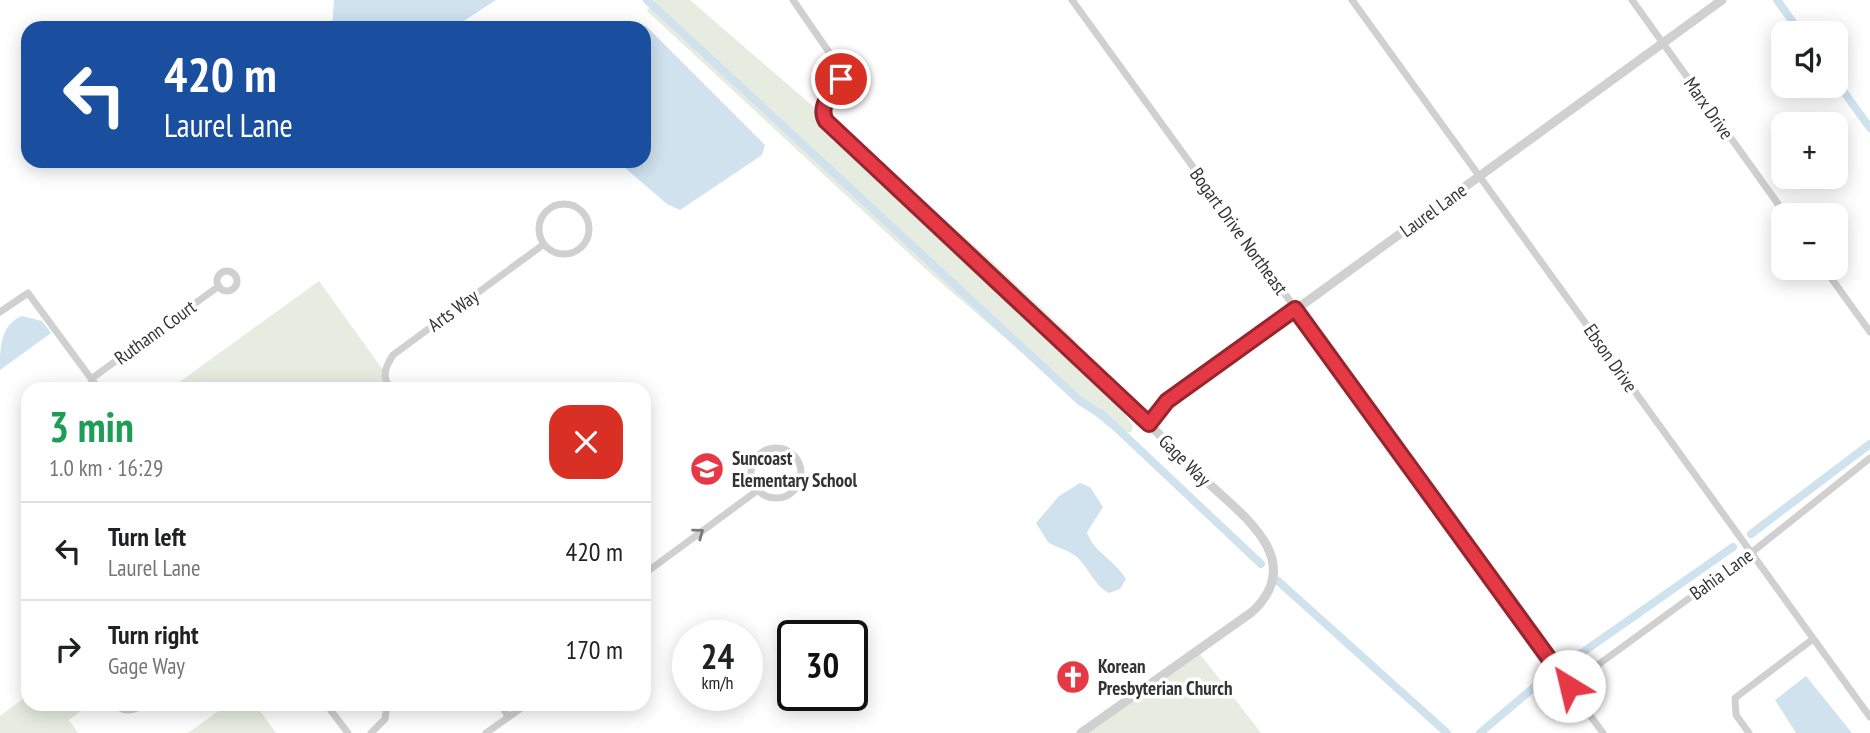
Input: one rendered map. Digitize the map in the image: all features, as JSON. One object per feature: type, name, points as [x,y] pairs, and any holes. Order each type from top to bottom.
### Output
[{"type":"street","name":"Gage Way","points":[[793,0],[842,71],[841,79],[822,105],[822,114],[826,121],[1149,424],[1263,536],[1271,561],[1268,589],[1258,606],[1081,733]]},
{"type":"street","name":"Bogart Drive Northeast","points":[[1072,0],[1603,733]]},
{"type":"street","name":"Ebson Drive","points":[[1352,0],[1870,717]]},
{"type":"street","name":"Marx Drive","points":[[1632,0],[1777,203]]},
{"type":"street","name":"Laurel Lane","points":[[1149,424],[1167,401],[1722,0]]},
{"type":"street","points":[[563,204],[584,213],[589,227],[588,235],[580,248],[573,252],[557,253],[544,244],[541,222],[549,209],[563,204]]},
{"type":"street","name":"Arts Way","points":[[386,382],[386,367],[393,355],[544,244]]},
{"type":"street","points":[[1833,280],[1870,332]]},
{"type":"street","name":"Ruthann Court","points":[[91,379],[219,286]]},
{"type":"street","points":[[0,300],[3,310],[28,293],[93,382]]},
{"type":"street","points":[[781,448],[795,456],[801,472],[796,488],[781,497],[773,498],[758,490],[751,476],[759,454],[781,448]]},
{"type":"street","name":"Bahia Lane","points":[[1569,686],[1751,553],[1870,458]]},
{"type":"street","points":[[651,569],[758,490]]},
{"type":"street","points":[[1749,733],[1736,715],[1735,698],[1813,639]]},
{"type":"street","points":[[331,711],[348,733]]},
{"type":"street","points":[[371,733],[385,719],[386,711]]},
{"type":"street","points":[[505,711],[508,717]]},
{"type":"street","points":[[486,733],[517,711]]},
{"type":"shaded area","points":[[654,0],[690,0],[984,254],[1072,337],[1133,426],[1131,432],[1121,433],[1107,426],[931,274],[647,11]]},
{"type":"shaded area","points":[[319,281],[392,382],[179,382]]},
{"type":"shaded area","points":[[1200,654],[1261,733],[1089,733]]},
{"type":"shaded area","points":[[21,700],[21,711],[81,711],[69,720],[78,733],[0,733],[0,716]]},
{"type":"shaded area","points":[[218,711],[260,711],[276,733],[188,733]]},
{"type":"water","points":[[334,0],[496,0],[464,21],[332,21]]},
{"type":"water","points":[[651,31],[765,145],[762,155],[680,210],[667,204],[625,168],[651,168]]},
{"type":"water","points":[[22,316],[42,321],[51,333],[0,370],[5,331]]},
{"type":"water","points":[[1080,483],[1090,487],[1103,507],[1087,532],[1090,539],[1126,579],[1120,589],[1109,593],[1078,558],[1048,542],[1036,523],[1059,496]]},
{"type":"water","points":[[1806,676],[1852,733],[1796,733],[1775,700]]},
{"type":"waterway","points":[[647,0],[1080,401],[1104,416],[1261,564]]},
{"type":"waterway","points":[[1777,0],[1792,21]]},
{"type":"waterway","points":[[1848,98],[1870,128]]},
{"type":"waterway","points":[[1751,534],[1870,444]]},
{"type":"waterway","points":[[1566,664],[1733,547]]},
{"type":"waterway","points":[[1278,581],[1447,733]]},
{"type":"waterway","points":[[1480,733],[1546,677]]},
{"type":"place","name":"Suncoast Elementary School","points":[[707,469]]},
{"type":"place","name":"Korean Presbyterian Church","points":[[1073,677]]},
{"type":"route","points":[[841,79],[822,105],[822,114],[826,121],[1149,424],[1167,401],[1295,309],[1569,686]]}]
